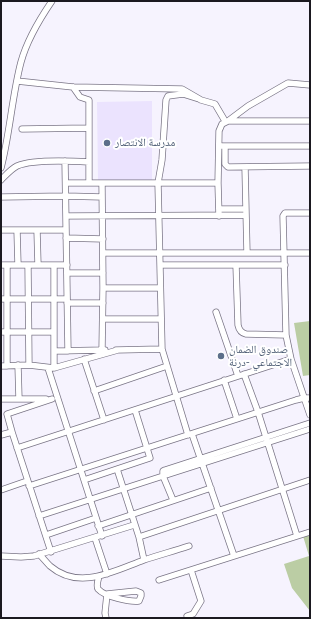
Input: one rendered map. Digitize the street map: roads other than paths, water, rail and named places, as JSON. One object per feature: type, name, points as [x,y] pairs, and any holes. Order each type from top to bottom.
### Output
[{"type":"street","points":[[1,168],[21,61],[40,19],[52,1]]},
{"type":"street","points":[[17,81],[73,87],[182,89],[199,99]]},
{"type":"street","points":[[310,85],[288,84],[248,106],[226,121],[219,130],[226,167],[310,166]]},
{"type":"street","points":[[73,87],[80,97],[88,100],[89,183]]},
{"type":"street","points":[[226,121],[215,104],[183,94],[168,96],[166,100],[162,160],[158,182],[162,348],[176,396],[202,461],[234,556]]},
{"type":"street","points":[[226,121],[310,121]]},
{"type":"street","points":[[22,129],[89,128]]},
{"type":"street","points":[[222,146],[310,146]]},
{"type":"street","points":[[220,216],[218,183],[222,146]]},
{"type":"street","points":[[1,180],[13,169],[29,163],[65,161],[89,162]]},
{"type":"street","points":[[65,161],[68,351]]},
{"type":"street","points":[[245,167],[247,253]]},
{"type":"street","points":[[66,183],[218,183]]},
{"type":"street","points":[[102,183],[102,350]]},
{"type":"street","points":[[1,197],[102,197]]},
{"type":"street","points":[[219,209],[246,209]]},
{"type":"street","points":[[310,213],[284,214],[283,216],[286,335],[291,359],[307,398],[310,415]]},
{"type":"street","points":[[66,216],[246,216]]},
{"type":"street","points":[[1,230],[66,230]]},
{"type":"street","points":[[17,230],[18,265]]},
{"type":"street","points":[[37,230],[38,265]]},
{"type":"street","points":[[66,238],[103,238]]},
{"type":"street","points":[[103,253],[310,253]]},
{"type":"street","points":[[67,265],[4,265],[4,366],[29,365],[51,368],[118,350]]},
{"type":"street","points":[[28,265],[29,365]]},
{"type":"street","points":[[54,265],[54,351],[51,368],[55,398],[69,432],[102,536]]},
{"type":"street","points":[[160,265],[285,265]]},
{"type":"street","points":[[236,265],[239,329],[242,333],[246,334],[286,335]]},
{"type":"street","points":[[67,273],[102,273]]},
{"type":"street","points":[[103,288],[160,288]]},
{"type":"street","points":[[4,299],[54,299],[103,303]]},
{"type":"street","points":[[216,312],[238,376]]},
{"type":"street","points":[[103,319],[161,319]]},
{"type":"street","points":[[4,332],[54,332]]},
{"type":"street","points":[[54,351],[162,348]]},
{"type":"street","points":[[17,448],[291,359]]},
{"type":"street","points":[[84,360],[104,420]]},
{"type":"street","points":[[18,365],[19,399]]},
{"type":"street","points":[[94,391],[167,366]]},
{"type":"street","points":[[244,374],[267,439],[297,536]]},
{"type":"street","points":[[224,380],[237,419]]},
{"type":"street","points":[[1,399],[55,398]]},
{"type":"street","points":[[51,552],[28,484],[7,414],[55,398]]},
{"type":"street","points":[[1,490],[80,469],[258,412],[307,398]]},
{"type":"street","points":[[84,480],[150,458],[135,410]]},
{"type":"street","points":[[173,500],[162,471],[202,461],[310,423]]},
{"type":"street","points":[[267,439],[310,429]]},
{"type":"street","points":[[1,435],[12,432]]},
{"type":"street","points":[[117,469],[139,537],[144,560]]},
{"type":"street","points":[[39,516],[124,490],[163,476]]},
{"type":"street","points":[[139,537],[310,480]]},
{"type":"street","points":[[98,526],[210,488]]},
{"type":"street","points":[[46,535],[96,518]]},
{"type":"street","points":[[1,556],[21,557],[51,552],[134,525]]},
{"type":"street","points":[[159,580],[310,532]]},
{"type":"street","points":[[95,538],[107,574]]},
{"type":"street","points":[[40,554],[51,566],[62,573],[73,577],[88,578],[107,574],[144,560],[189,546]]},
{"type":"street","points":[[187,616],[193,614],[201,602],[191,570]]},
{"type":"street","points":[[99,576],[97,588],[107,594],[131,602],[139,601],[141,596],[140,593],[136,591],[107,594]]},
{"type":"street","points":[[106,618],[105,612],[107,594]]},
{"type":"place","name":"مدرسة الانتصار","points":[[107,143]]},
{"type":"place","name":"صندوق الضمان الاجتماعي -درنة","points":[[221,356]]}]
